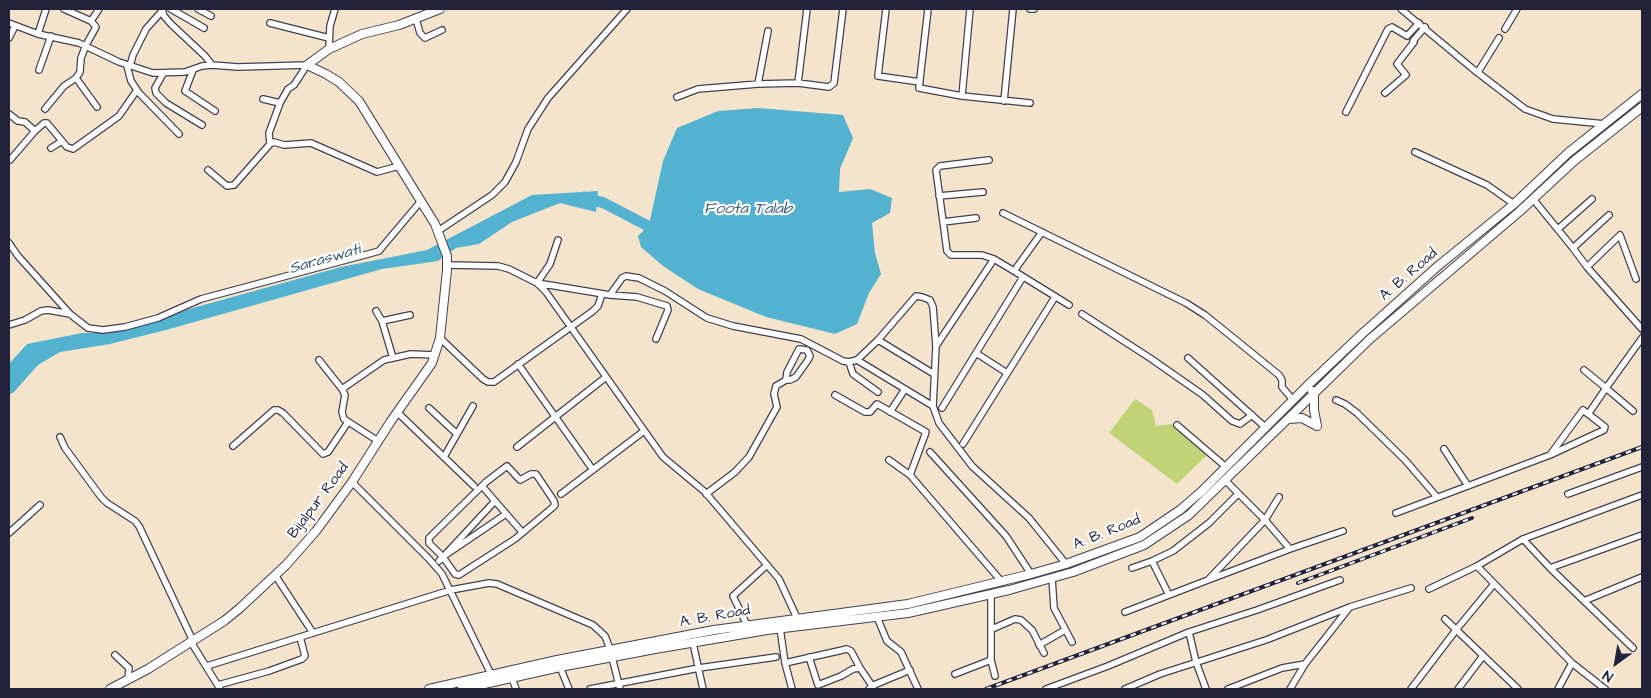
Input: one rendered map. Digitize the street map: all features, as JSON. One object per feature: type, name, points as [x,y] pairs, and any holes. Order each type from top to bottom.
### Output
[{"type":"main road","points":[[307,65],[328,49],[362,34],[399,26],[440,9]]},
{"type":"main road","name":"Bijalpur Road","points":[[110,689],[224,621],[275,575],[316,531],[352,482],[436,355],[440,338],[447,265],[447,256],[439,234],[421,201],[358,101],[339,82],[307,65]]},
{"type":"main road","name":"A. B. Road","points":[[429,689],[491,674],[611,653],[747,625],[908,604],[1002,582],[1066,564],[1146,533],[1180,510],[1202,491],[1307,386],[1438,266],[1514,204],[1568,153],[1642,94]]},
{"type":"main road","name":"A. B. Road","points":[[462,689],[560,667],[611,653],[780,628],[908,612],[991,594],[1052,578],[1144,545],[1188,516],[1370,339],[1533,199],[1574,161],[1642,107]]},
{"type":"main road","points":[[1593,133],[1600,141]]},
{"type":"main road","points":[[1280,412],[1287,420],[1302,418],[1317,426],[1314,410],[1314,393],[1307,386]]},
{"type":"main road","points":[[1293,400],[1300,407]]},
{"type":"street","points":[[38,34],[46,9]]},
{"type":"street","points":[[45,109],[64,86],[76,78],[80,72],[81,58],[96,27],[91,21],[64,9]]},
{"type":"street","points":[[91,21],[99,9]]},
{"type":"street","points":[[171,9],[204,28]]},
{"type":"street","points":[[198,9],[211,16]]},
{"type":"street","points":[[328,49],[330,26],[335,9]]},
{"type":"street","points":[[439,234],[492,195],[505,182],[516,162],[528,129],[548,98],[627,9]]},
{"type":"street","points":[[798,84],[807,9]]},
{"type":"street","points":[[677,97],[698,90],[758,84],[798,84],[829,87],[834,83],[843,9]]},
{"type":"street","points":[[886,9],[878,76],[920,82]]},
{"type":"street","points":[[928,9],[919,88],[962,96],[1030,103]]},
{"type":"street","points":[[962,96],[970,9]]},
{"type":"street","points":[[1004,101],[1013,9]]},
{"type":"street","points":[[1403,9],[1525,109],[1553,119],[1605,124]]},
{"type":"street","points":[[1504,29],[1517,9]]},
{"type":"street","points":[[162,10],[164,16],[171,24],[212,65]]},
{"type":"street","points":[[162,10],[146,29],[128,66],[131,80],[137,90],[179,134]]},
{"type":"street","points":[[416,19],[420,33],[425,38],[442,30]]},
{"type":"street","points":[[1410,38],[1419,22]]},
{"type":"street","points":[[270,23],[329,38]]},
{"type":"street","points":[[9,38],[12,24],[38,34],[86,45],[128,66],[163,74],[212,65],[238,68],[307,65]]},
{"type":"street","points":[[1346,112],[1388,28],[1392,27],[1414,42],[1397,64],[1406,75],[1385,93]]},
{"type":"street","points":[[1410,38],[1425,27]]},
{"type":"street","points":[[758,84],[768,30]]},
{"type":"street","points":[[39,70],[50,36]]},
{"type":"street","points":[[1478,72],[1499,38]]},
{"type":"street","points":[[270,144],[269,133],[280,103],[307,65]]},
{"type":"street","points":[[193,70],[185,91],[215,111]]},
{"type":"street","points":[[163,74],[155,88],[156,93],[166,103],[202,125]]},
{"type":"street","points":[[76,78],[97,107]]},
{"type":"street","points":[[10,160],[42,124],[47,123],[69,149],[73,149],[119,116],[137,90]]},
{"type":"street","points":[[263,98],[280,103]]},
{"type":"street","points":[[9,114],[18,121],[25,122],[35,131]]},
{"type":"street","points":[[51,148],[62,141]]},
{"type":"street","points":[[208,170],[227,186],[234,185],[270,144],[274,142],[284,145],[311,143],[376,172],[399,166]]},
{"type":"street","points":[[1414,152],[1487,185],[1514,204]]},
{"type":"street","points":[[989,160],[937,167],[947,251],[951,255],[982,255],[994,259],[1069,305]]},
{"type":"street","points":[[939,196],[983,192]]},
{"type":"street","points":[[1533,199],[1587,267],[1642,329]]},
{"type":"street","points":[[1558,229],[1592,199]]},
{"type":"street","points":[[9,243],[18,256],[70,314],[88,328],[103,330],[124,327],[158,318],[201,299],[379,251],[421,201]]},
{"type":"street","points":[[1003,213],[1186,303],[1205,315],[1279,375],[1282,380],[1282,387],[1293,400]]},
{"type":"street","points":[[1573,248],[1608,215]]},
{"type":"street","points":[[943,222],[976,218]]},
{"type":"street","points":[[1014,271],[1042,232]]},
{"type":"street","points":[[1587,267],[1620,235],[1636,279]]},
{"type":"street","points":[[537,283],[550,264],[558,240]]},
{"type":"street","points":[[936,346],[994,259]]},
{"type":"street","points":[[447,265],[498,266],[524,275],[537,283],[546,292],[663,457],[706,494],[779,579],[797,618]]},
{"type":"street","points":[[610,295],[622,278],[626,276],[639,278],[665,291],[707,318],[733,326],[801,339],[843,361],[849,362],[857,360],[878,340],[916,296],[930,300],[933,307],[936,346],[933,406],[939,423],[972,466],[1029,518],[1066,564]]},
{"type":"street","points":[[942,408],[1023,277]]},
{"type":"street","points":[[537,283],[602,294],[637,297],[667,306],[668,310],[656,339]]},
{"type":"street","points":[[440,338],[488,382],[494,382],[596,308],[602,294]]},
{"type":"street","points":[[962,444],[1055,297]]},
{"type":"street","points":[[9,326],[41,311],[48,310],[70,314]]},
{"type":"street","points":[[376,311],[382,321],[392,358]]},
{"type":"street","points":[[1082,314],[1158,363],[1203,395],[1232,421],[1240,424],[1252,415]]},
{"type":"street","points":[[382,321],[410,315]]},
{"type":"street","points":[[1589,413],[1642,338]]},
{"type":"street","points":[[878,340],[934,374]]},
{"type":"street","points":[[706,494],[735,472],[749,457],[777,407],[774,390],[776,386],[796,377],[810,356],[807,350],[802,348],[797,352],[787,372],[786,380]]},
{"type":"street","points":[[976,353],[1007,373]]},
{"type":"street","points":[[342,389],[380,362],[411,354],[436,355]]},
{"type":"street","points":[[1188,358],[1265,427]]},
{"type":"street","points":[[319,360],[342,389],[345,399],[342,415],[348,422],[378,440]]},
{"type":"street","points":[[857,360],[933,406]]},
{"type":"street","points":[[849,362],[854,374],[878,392]]},
{"type":"street","points":[[518,364],[592,470]]},
{"type":"street","points":[[1584,370],[1632,411]]},
{"type":"street","points":[[517,447],[606,377]]},
{"type":"street","points":[[890,412],[905,389]]},
{"type":"street","points":[[835,395],[865,412],[870,412],[877,404],[926,432],[910,475]]},
{"type":"street","points":[[1336,400],[1357,413],[1406,460],[1437,497]]},
{"type":"street","points":[[444,457],[473,406]]},
{"type":"street","points":[[429,408],[457,434]]},
{"type":"street","points":[[233,446],[274,410],[283,413],[323,454],[328,452],[348,422]]},
{"type":"street","points":[[1396,513],[1550,455],[1604,430],[1605,427],[1583,410],[1550,455]]},
{"type":"street","points":[[397,412],[474,486]]},
{"type":"street","points":[[1176,425],[1226,467]]},
{"type":"street","points":[[561,494],[644,431]]},
{"type":"street","points":[[60,437],[101,497],[135,521],[139,526],[170,588],[192,641],[219,687],[302,659],[305,656],[300,637]]},
{"type":"street","points":[[1444,449],[1468,486]]},
{"type":"street","points":[[930,452],[1006,536],[1031,574]]},
{"type":"street","points":[[889,460],[910,475],[1002,582]]},
{"type":"street","points":[[352,482],[438,562],[459,575],[515,539],[555,505],[536,474],[531,474],[520,480],[507,466],[482,486],[429,538],[429,543],[438,562],[442,574],[491,674]]},
{"type":"street","points":[[1568,494],[1642,467]]},
{"type":"street","points":[[1225,480],[1265,520],[1290,549]]},
{"type":"street","points":[[482,486],[522,532]]},
{"type":"street","points":[[1132,568],[1173,551],[1209,523],[1238,494]]},
{"type":"street","points":[[1429,589],[1477,566],[1523,539],[1595,514],[1642,495]]},
{"type":"street","points":[[1208,580],[1265,520],[1279,497]]},
{"type":"street","points":[[438,562],[495,501]]},
{"type":"street","points":[[9,533],[40,505]]},
{"type":"street","points":[[438,562],[506,514]]},
{"type":"street","points":[[1125,612],[1290,549],[1343,531]]},
{"type":"street","points":[[1550,568],[1642,535]]},
{"type":"street","points":[[1523,539],[1550,568],[1633,648]]},
{"type":"street","points":[[1152,561],[1169,595]]},
{"type":"street","points":[[747,625],[733,596],[767,565]]},
{"type":"street","points":[[1477,566],[1572,663],[1605,689]]},
{"type":"street","points":[[275,575],[313,633]]},
{"type":"street","points":[[1584,601],[1642,577]]},
{"type":"street","points":[[1052,578],[1054,608],[1072,642]]},
{"type":"street","points":[[1046,689],[1108,666],[1189,632],[1340,580]]},
{"type":"street","points":[[207,666],[450,590],[489,583],[497,584],[593,625],[605,636],[619,686]]},
{"type":"street","points":[[1411,689],[1494,584]]},
{"type":"street","points":[[1125,689],[1160,674],[1266,640],[1350,607],[1411,588]]},
{"type":"street","points":[[991,594],[991,660],[995,676]]},
{"type":"street","points":[[1290,689],[1305,664],[1350,607]]},
{"type":"street","points":[[877,616],[886,638],[900,650],[918,689]]},
{"type":"street","points":[[992,629],[1015,619],[1021,620],[1032,630],[1044,653]]},
{"type":"street","points":[[1445,619],[1514,688]]},
{"type":"street","points":[[780,628],[785,663],[792,689]]},
{"type":"street","points":[[1039,645],[1065,630]]},
{"type":"street","points":[[1189,632],[1196,662],[1206,689]]},
{"type":"street","points":[[694,642],[703,689]]},
{"type":"street","points":[[785,663],[847,650],[851,651],[871,688],[910,670]]},
{"type":"street","points":[[115,655],[129,668],[128,679]]},
{"type":"street","points":[[1458,689],[1483,656]]},
{"type":"street","points":[[590,689],[619,686],[699,668],[776,657]]},
{"type":"street","points":[[809,658],[818,685],[853,669],[860,668]]},
{"type":"street","points":[[955,674],[991,660]]},
{"type":"street","points":[[1558,689],[1572,663]]},
{"type":"street","points":[[1228,689],[1241,687],[1282,668],[1305,664]]},
{"type":"street","points":[[560,667],[569,689]]},
{"type":"street","points":[[512,678],[516,689]]},
{"type":"green space","points":[[1135,399],[1152,410],[1156,426],[1172,424],[1209,453],[1177,484],[1109,433]]},
{"type":"water","name":"Foota Talab","points":[[758,108],[843,115],[853,138],[840,169],[839,192],[870,189],[892,198],[890,213],[872,223],[875,253],[881,274],[869,293],[857,324],[835,334],[766,317],[698,289],[663,266],[641,247],[638,236],[648,226],[663,161],[677,128],[718,111]]},
{"type":"water","points":[[598,191],[596,212],[560,203],[512,222],[479,244],[456,248],[438,261],[382,269],[166,330],[110,344],[60,352],[38,365],[14,392],[9,395],[9,364],[27,344],[82,333],[107,333],[131,329],[189,309],[341,267],[427,250],[532,195]]},
{"type":"waterway","name":"Saraswati","points":[[584,197],[604,203],[648,226]]},
{"type":"railway","points":[[986,689],[1642,447]]},
{"type":"railway","points":[[1298,583],[1472,518]]}]
